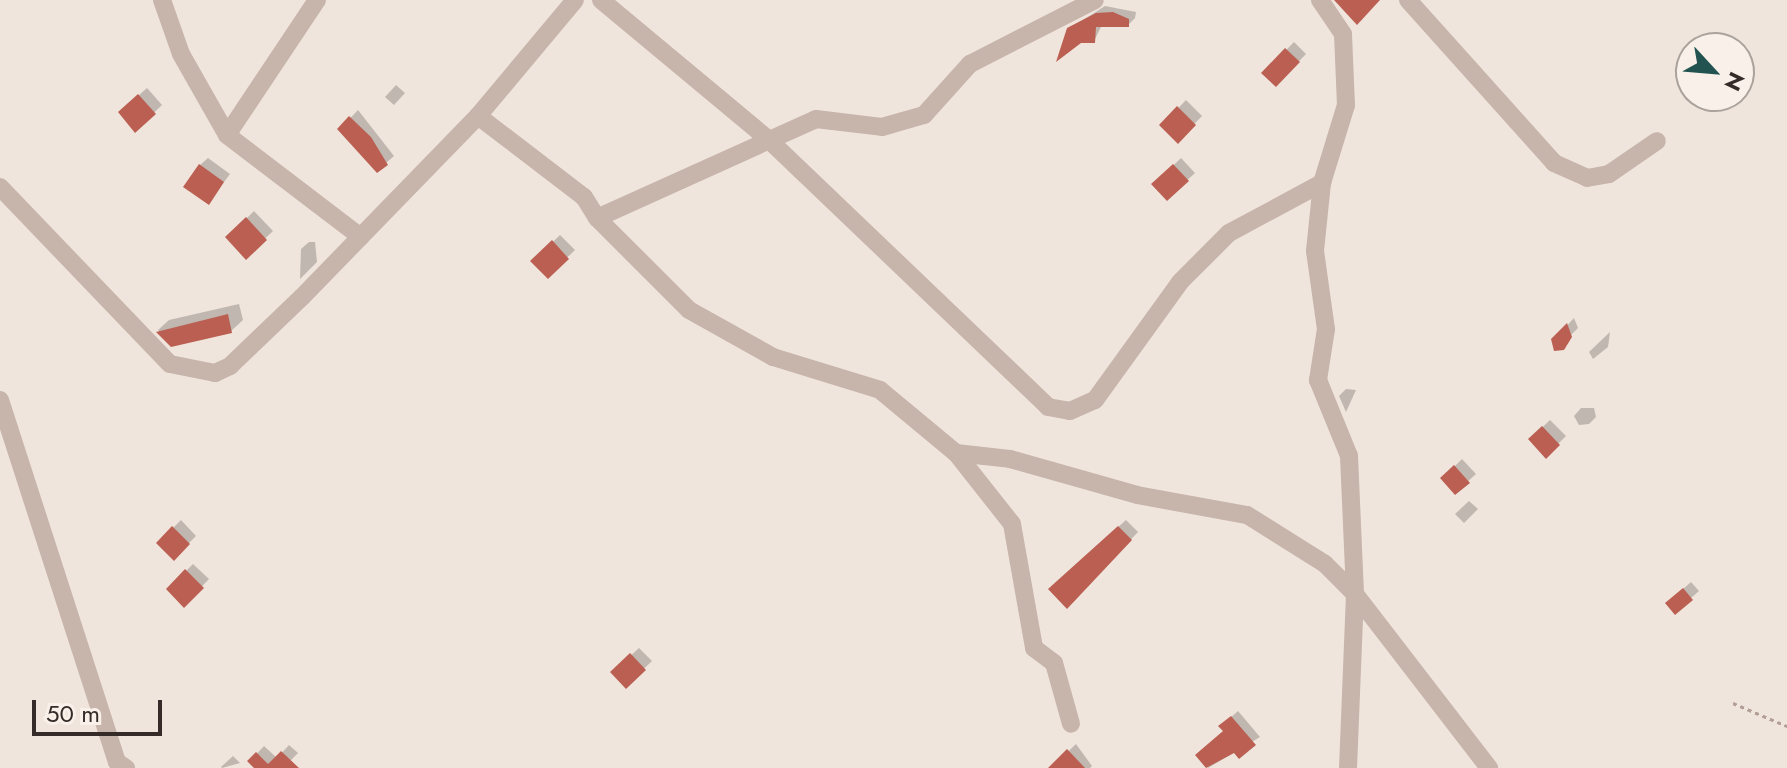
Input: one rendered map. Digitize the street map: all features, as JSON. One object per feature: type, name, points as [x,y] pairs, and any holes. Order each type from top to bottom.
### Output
[{"type":"street","points":[[162,0],[181,54],[227,135],[361,237]]},
{"type":"street","points":[[227,135],[317,0]]},
{"type":"street","points":[[0,187],[170,364],[197,373],[215,373],[230,366],[478,116],[575,0]]},
{"type":"street","points":[[601,0],[769,140],[1048,407],[1070,411],[1095,400],[1180,282],[1229,233],[1322,183]]},
{"type":"street","points":[[597,218],[816,119],[882,127],[924,115],[970,64],[1095,0]]},
{"type":"street","points":[[1320,0],[1343,34],[1346,105],[1322,183],[1315,251],[1326,329],[1318,380],[1349,456],[1355,594],[1348,768]]},
{"type":"street","points":[[1408,0],[1554,163],[1587,178],[1609,174],[1657,141]]},
{"type":"street","points":[[478,116],[584,197],[597,218],[689,310],[773,357],[880,390],[956,453],[1012,524],[1034,648],[1054,663],[1071,724]]},
{"type":"street","points":[[0,400],[117,762],[126,768]]},
{"type":"street","points":[[956,453],[1010,459],[1137,495],[1247,515],[1325,564],[1355,594],[1489,768]]},
{"type":"path","points":[[1733,703],[1787,726]]},
{"type":"building","points":[[1334,0],[1380,0],[1357,25]]},
{"type":"building","points":[[1113,12],[1129,19],[1129,27],[1096,27],[1095,43],[1081,43],[1056,62],[1067,28],[1096,13]]},
{"type":"building","points":[[1285,48],[1300,62],[1276,87],[1261,73]]},
{"type":"building","points":[[138,94],[156,114],[135,133],[118,112]]},
{"type":"building","points":[[1177,106],[1196,125],[1178,144],[1159,125]]},
{"type":"building","points":[[349,116],[371,137],[388,165],[377,173],[337,129]]},
{"type":"building","points":[[199,164],[224,182],[209,205],[183,187]]},
{"type":"building","points":[[1173,164],[1189,181],[1167,201],[1151,184]]},
{"type":"building","points":[[246,217],[267,240],[246,260],[225,237]]},
{"type":"building","points":[[552,240],[569,259],[548,279],[530,261]]},
{"type":"building","points":[[228,314],[232,333],[171,347],[156,332]]},
{"type":"building","points":[[1567,323],[1572,337],[1564,350],[1554,351],[1551,339]]},
{"type":"building","points":[[1542,426],[1560,445],[1546,459],[1528,439]]},
{"type":"building","points":[[1454,465],[1470,483],[1455,495],[1440,478]]},
{"type":"building","points":[[172,526],[190,544],[174,561],[156,543]]},
{"type":"building","points":[[1118,526],[1132,540],[1067,609],[1048,589]]},
{"type":"building","points":[[185,569],[204,588],[184,608],[166,589]]},
{"type":"building","points":[[1683,588],[1693,600],[1675,615],[1665,603]]},
{"type":"building","points":[[630,653],[646,670],[626,689],[610,672]]},
{"type":"building","points":[[1231,716],[1256,745],[1239,759],[1234,753],[1206,768],[1195,755],[1223,731],[1218,726]]},
{"type":"building","points":[[1067,749],[1085,768],[1048,768]]},
{"type":"building","points":[[281,751],[299,768],[254,768],[247,761],[256,752],[268,764]]}]
